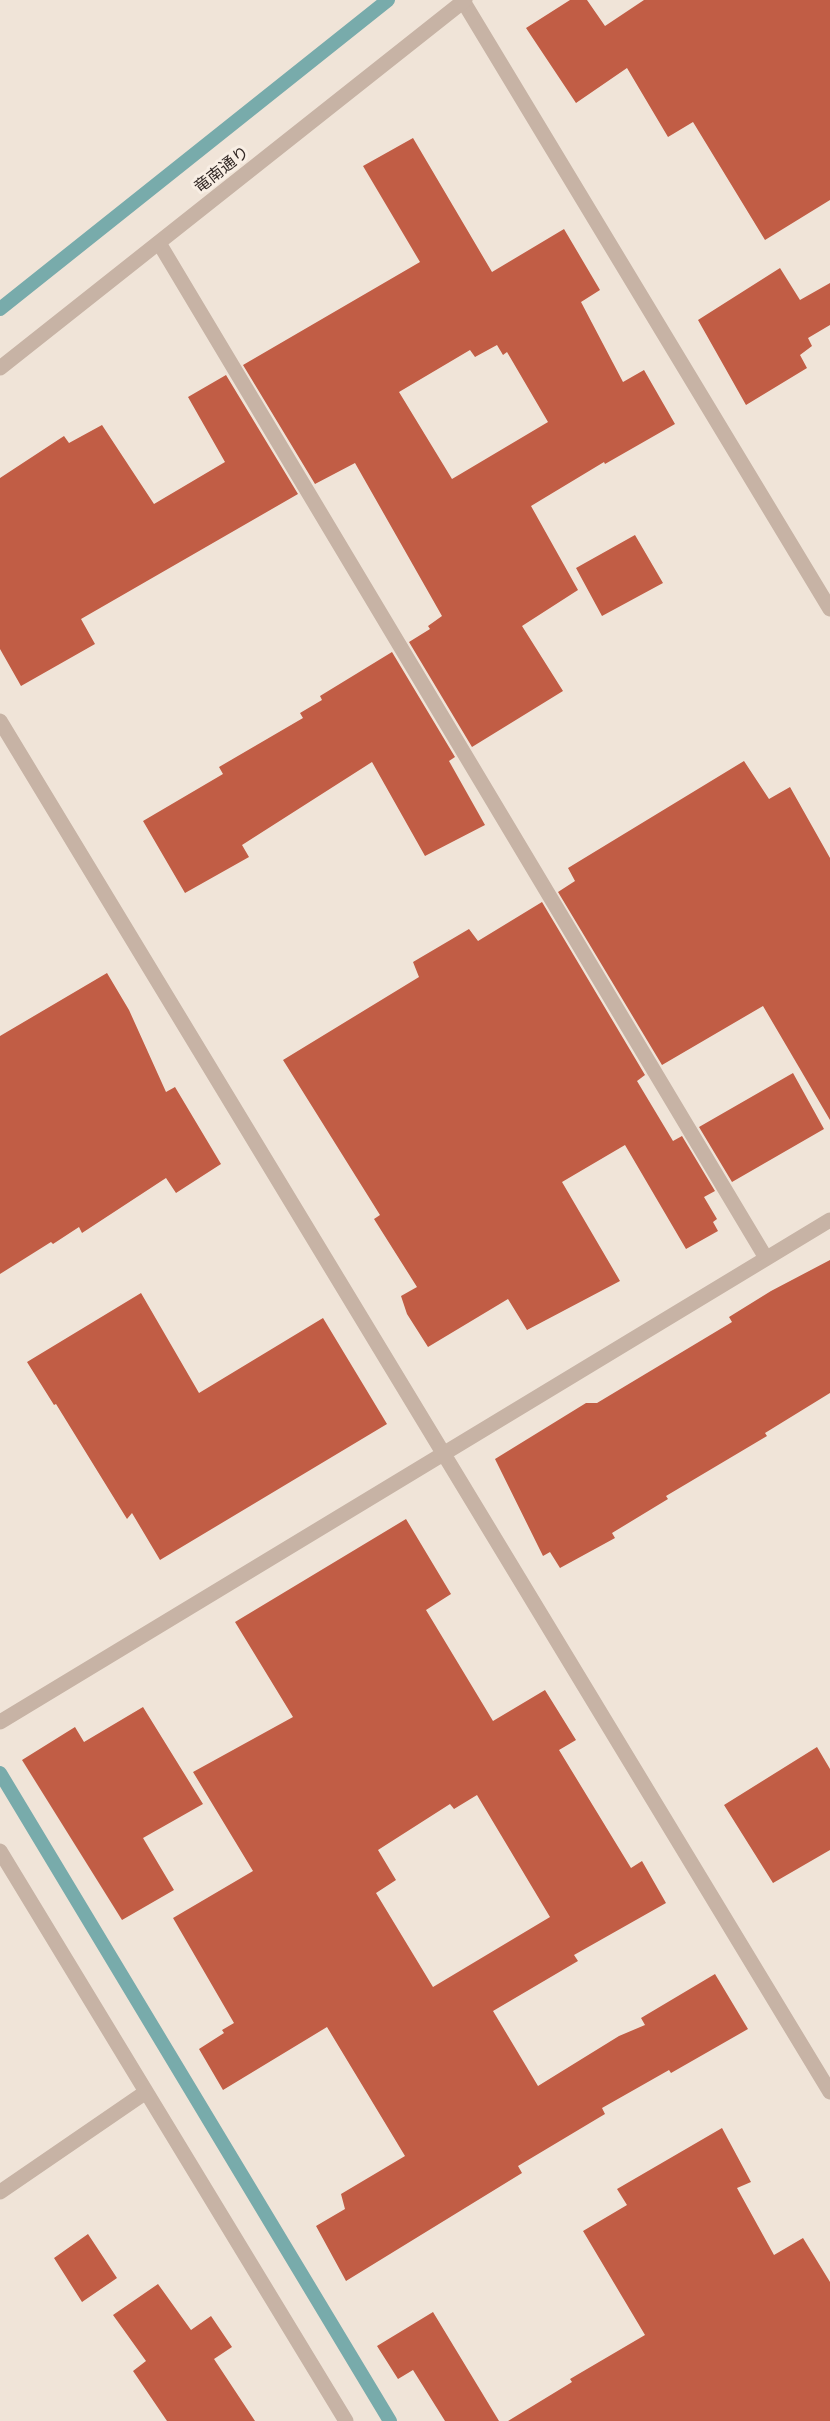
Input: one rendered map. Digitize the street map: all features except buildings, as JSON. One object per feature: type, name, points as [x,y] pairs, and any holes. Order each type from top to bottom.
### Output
[{"type":"street","name":"竜南通り","points":[[0,368],[464,1]]},
{"type":"street","points":[[464,1],[830,609]]},
{"type":"street","points":[[159,243],[766,1258]]},
{"type":"street","points":[[0,721],[830,2092]]},
{"type":"street","points":[[0,1722],[830,1220]]},
{"type":"street","points":[[0,1851],[341,2419]]},
{"type":"street","points":[[0,2192],[146,2092]]},
{"type":"waterway","points":[[0,309],[388,0]]},
{"type":"waterway","points":[[0,1773],[390,2421]]}]
